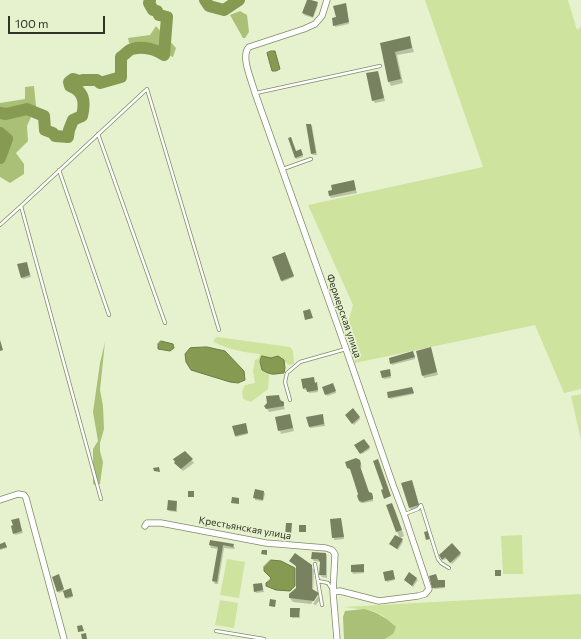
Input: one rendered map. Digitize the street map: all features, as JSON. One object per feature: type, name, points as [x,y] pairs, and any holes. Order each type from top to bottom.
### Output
[{"type":"street","name":"Фермерская улица","points":[[327,0],[322,16],[315,24],[247,48],[245,59],[255,93],[424,570],[429,590],[428,592],[418,596],[379,601],[340,591],[333,592]]},
{"type":"street","points":[[0,500],[18,494],[24,495],[26,498],[64,639]]},
{"type":"street","name":"Крестьянская улица","points":[[145,526],[147,523],[161,523],[266,543],[326,548],[332,550],[335,554],[333,592]]},
{"type":"street","points":[[333,592],[337,639]]},
{"type":"lane","points":[[255,93],[380,66]]},
{"type":"lane","points":[[0,225],[147,89],[219,330]]},
{"type":"lane","points":[[98,134],[165,323]]},
{"type":"lane","points":[[283,169],[312,159]]},
{"type":"lane","points":[[59,170],[109,315]]},
{"type":"lane","points":[[21,206],[100,499]]},
{"type":"lane","points":[[290,400],[285,382],[287,372],[300,362],[346,348]]},
{"type":"lane","points":[[404,514],[418,509],[421,505],[438,559],[441,563],[450,568]]},
{"type":"lane","points":[[315,564],[322,605]]},
{"type":"lane","points":[[318,582],[328,583],[333,592]]},
{"type":"lane","points":[[216,631],[264,639]]},
{"type":"shaded area","points":[[425,0],[568,0],[577,30],[581,26],[581,389],[564,393],[535,325],[355,363],[348,323],[353,305],[308,205],[483,167]]},
{"type":"shaded area","points":[[240,11],[247,15],[249,32],[245,38],[243,38],[230,15]]},
{"type":"shaded area","points":[[156,26],[176,48],[173,57],[129,43],[128,38],[150,35]]},
{"type":"shaded area","points":[[275,51],[280,69],[276,71],[272,71],[267,53]]},
{"type":"shaded area","points":[[34,86],[36,106],[27,126],[28,141],[16,153],[24,164],[24,174],[10,183],[0,177],[0,103],[25,99],[25,87]]},
{"type":"shaded area","points":[[217,337],[290,347],[293,351],[294,364],[289,365],[278,357],[271,358],[262,356],[259,363],[262,370],[269,374],[268,389],[251,402],[243,399],[242,391],[245,385],[255,383],[253,371],[255,360],[259,358],[260,354],[225,347],[214,342],[214,339]]},
{"type":"shaded area","points":[[161,341],[173,344],[174,348],[170,351],[158,349],[158,344]]},
{"type":"shaded area","points":[[105,342],[100,390],[103,406],[104,429],[100,443],[100,451],[103,462],[100,484],[95,485],[93,484],[93,449],[98,441],[93,412],[100,363]]},
{"type":"shaded area","points":[[207,347],[225,351],[244,371],[245,380],[238,383],[230,382],[191,370],[186,362],[185,354],[190,348]]},
{"type":"shaded area","points":[[262,356],[271,358],[278,356],[284,360],[284,373],[273,374],[262,370],[260,362]]},
{"type":"shaded area","points":[[581,394],[581,440],[571,396]]},
{"type":"shaded area","points":[[522,535],[523,574],[503,574],[501,536]]},
{"type":"shaded area","points":[[227,559],[245,562],[239,598],[220,595]]},
{"type":"shaded area","points":[[271,560],[281,561],[295,568],[295,586],[290,591],[276,590],[266,586],[266,583],[271,578],[264,571],[264,567]]},
{"type":"shaded area","points":[[581,594],[581,639],[385,639],[393,634],[384,616],[373,611],[343,607]]},
{"type":"shaded area","points":[[220,600],[238,603],[234,628],[215,625]]},
{"type":"shaded area","points":[[364,609],[378,614],[396,627],[393,634],[385,639],[344,639],[343,617],[345,611]]},
{"type":"building","points":[[307,0],[318,2],[313,17],[302,13]]},
{"type":"building","points":[[346,3],[349,22],[333,26],[332,18],[336,17],[333,6]]},
{"type":"building","points":[[410,36],[412,48],[395,52],[401,79],[388,82],[380,43]]},
{"type":"building","points":[[378,71],[384,98],[372,101],[366,73]]},
{"type":"building","points":[[306,124],[311,124],[316,153],[311,154]]},
{"type":"building","points":[[291,137],[296,151],[301,149],[303,155],[295,158],[288,138]]},
{"type":"building","points":[[354,180],[356,190],[329,196],[328,191],[332,190],[331,185]]},
{"type":"building","points":[[285,252],[294,276],[281,281],[272,257]]},
{"type":"building","points":[[27,262],[30,275],[21,278],[17,264]]},
{"type":"building","points":[[310,309],[313,318],[305,320],[303,311]]},
{"type":"building","points":[[0,340],[3,350],[0,351]]},
{"type":"building","points":[[431,347],[437,372],[422,376],[416,351]]},
{"type":"building","points":[[413,351],[415,357],[390,364],[389,358]]},
{"type":"building","points":[[390,369],[391,376],[382,378],[380,371]]},
{"type":"building","points":[[314,377],[315,383],[317,382],[318,390],[307,392],[306,388],[303,389],[301,379]]},
{"type":"building","points":[[333,383],[336,391],[325,395],[322,387]]},
{"type":"building","points":[[412,387],[414,393],[388,398],[387,392]]},
{"type":"building","points":[[279,395],[280,400],[284,402],[284,406],[266,409],[264,406],[267,403],[266,396]]},
{"type":"building","points":[[353,408],[360,417],[352,424],[345,415]]},
{"type":"building","points":[[290,414],[293,428],[278,431],[275,417]]},
{"type":"building","points":[[323,414],[324,424],[309,427],[306,417]]},
{"type":"building","points":[[246,423],[248,433],[235,436],[232,426]]},
{"type":"building","points":[[364,439],[370,447],[360,454],[354,445]]},
{"type":"building","points":[[185,451],[193,459],[181,469],[174,463],[175,462],[173,459]]},
{"type":"building","points":[[356,458],[360,460],[360,466],[369,492],[372,493],[373,497],[373,499],[363,502],[359,501],[350,469],[347,468],[345,462]]},
{"type":"building","points":[[378,459],[391,496],[384,499],[381,490],[383,489],[373,461]]},
{"type":"building","points":[[159,467],[160,472],[154,471],[153,468]]},
{"type":"building","points":[[412,480],[419,505],[409,508],[401,483]]},
{"type":"building","points":[[255,489],[264,491],[263,500],[253,498]]},
{"type":"building","points":[[188,491],[194,491],[194,497],[188,497]]},
{"type":"building","points":[[232,497],[239,498],[239,504],[231,503]]},
{"type":"building","points":[[168,500],[177,501],[176,511],[167,510]]},
{"type":"building","points":[[392,503],[402,530],[396,532],[386,505]]},
{"type":"building","points":[[19,518],[22,531],[13,534],[11,526],[13,525],[11,520]]},
{"type":"building","points":[[341,518],[344,537],[332,538],[330,519]]},
{"type":"building","points":[[286,523],[292,523],[291,535],[285,535]]},
{"type":"building","points":[[299,525],[306,525],[306,532],[299,532]]},
{"type":"building","points":[[428,531],[430,539],[426,540],[424,532]]},
{"type":"building","points":[[395,535],[403,539],[397,549],[389,544]]},
{"type":"building","points":[[210,540],[234,544],[233,547],[223,545],[217,582],[212,581],[218,547],[209,545]]},
{"type":"building","points":[[5,542],[7,547],[0,549],[0,544]]},
{"type":"building","points":[[452,543],[461,553],[450,563],[445,557],[442,560],[439,555]]},
{"type":"building","points":[[262,550],[267,550],[267,555],[261,554]]},
{"type":"building","points":[[312,552],[326,553],[326,575],[319,575],[320,562],[318,559],[311,559]]},
{"type":"building","points":[[295,553],[312,565],[312,589],[319,593],[314,601],[289,598],[289,594],[296,588],[296,566],[289,561]]},
{"type":"building","points":[[364,564],[364,572],[351,572],[351,565]]},
{"type":"building","points":[[393,570],[395,579],[385,581],[383,572]]},
{"type":"building","points":[[495,570],[501,570],[501,576],[495,576]]},
{"type":"building","points":[[409,572],[417,578],[412,586],[404,580]]},
{"type":"building","points":[[59,574],[64,589],[57,592],[52,577]]},
{"type":"building","points":[[436,574],[438,580],[445,580],[445,587],[432,588],[429,576]]},
{"type":"building","points":[[262,583],[263,590],[254,592],[253,584]]},
{"type":"building","points":[[71,588],[73,596],[65,598],[63,591]]},
{"type":"building","points":[[270,599],[276,600],[275,607],[269,606]]},
{"type":"building","points":[[290,608],[300,608],[299,617],[290,617]]},
{"type":"building","points":[[82,625],[84,631],[78,632],[77,626]]},
{"type":"building","points":[[86,633],[87,639],[82,639],[81,634]]},
{"type":"waterway","points":[[0,113],[6,114],[27,109],[44,116],[45,130],[53,133],[55,136],[68,137],[73,120],[82,116],[84,107],[83,98],[79,91],[70,86],[69,82],[73,79],[79,81],[97,80],[100,83],[121,77],[121,57],[132,49],[149,49],[164,55],[167,17],[159,15],[157,11],[153,10],[149,3],[150,0]]},
{"type":"waterway","points":[[205,0],[209,6],[224,10],[239,0]]},
{"type":"waterway","points":[[0,133],[7,139],[0,158]]}]
